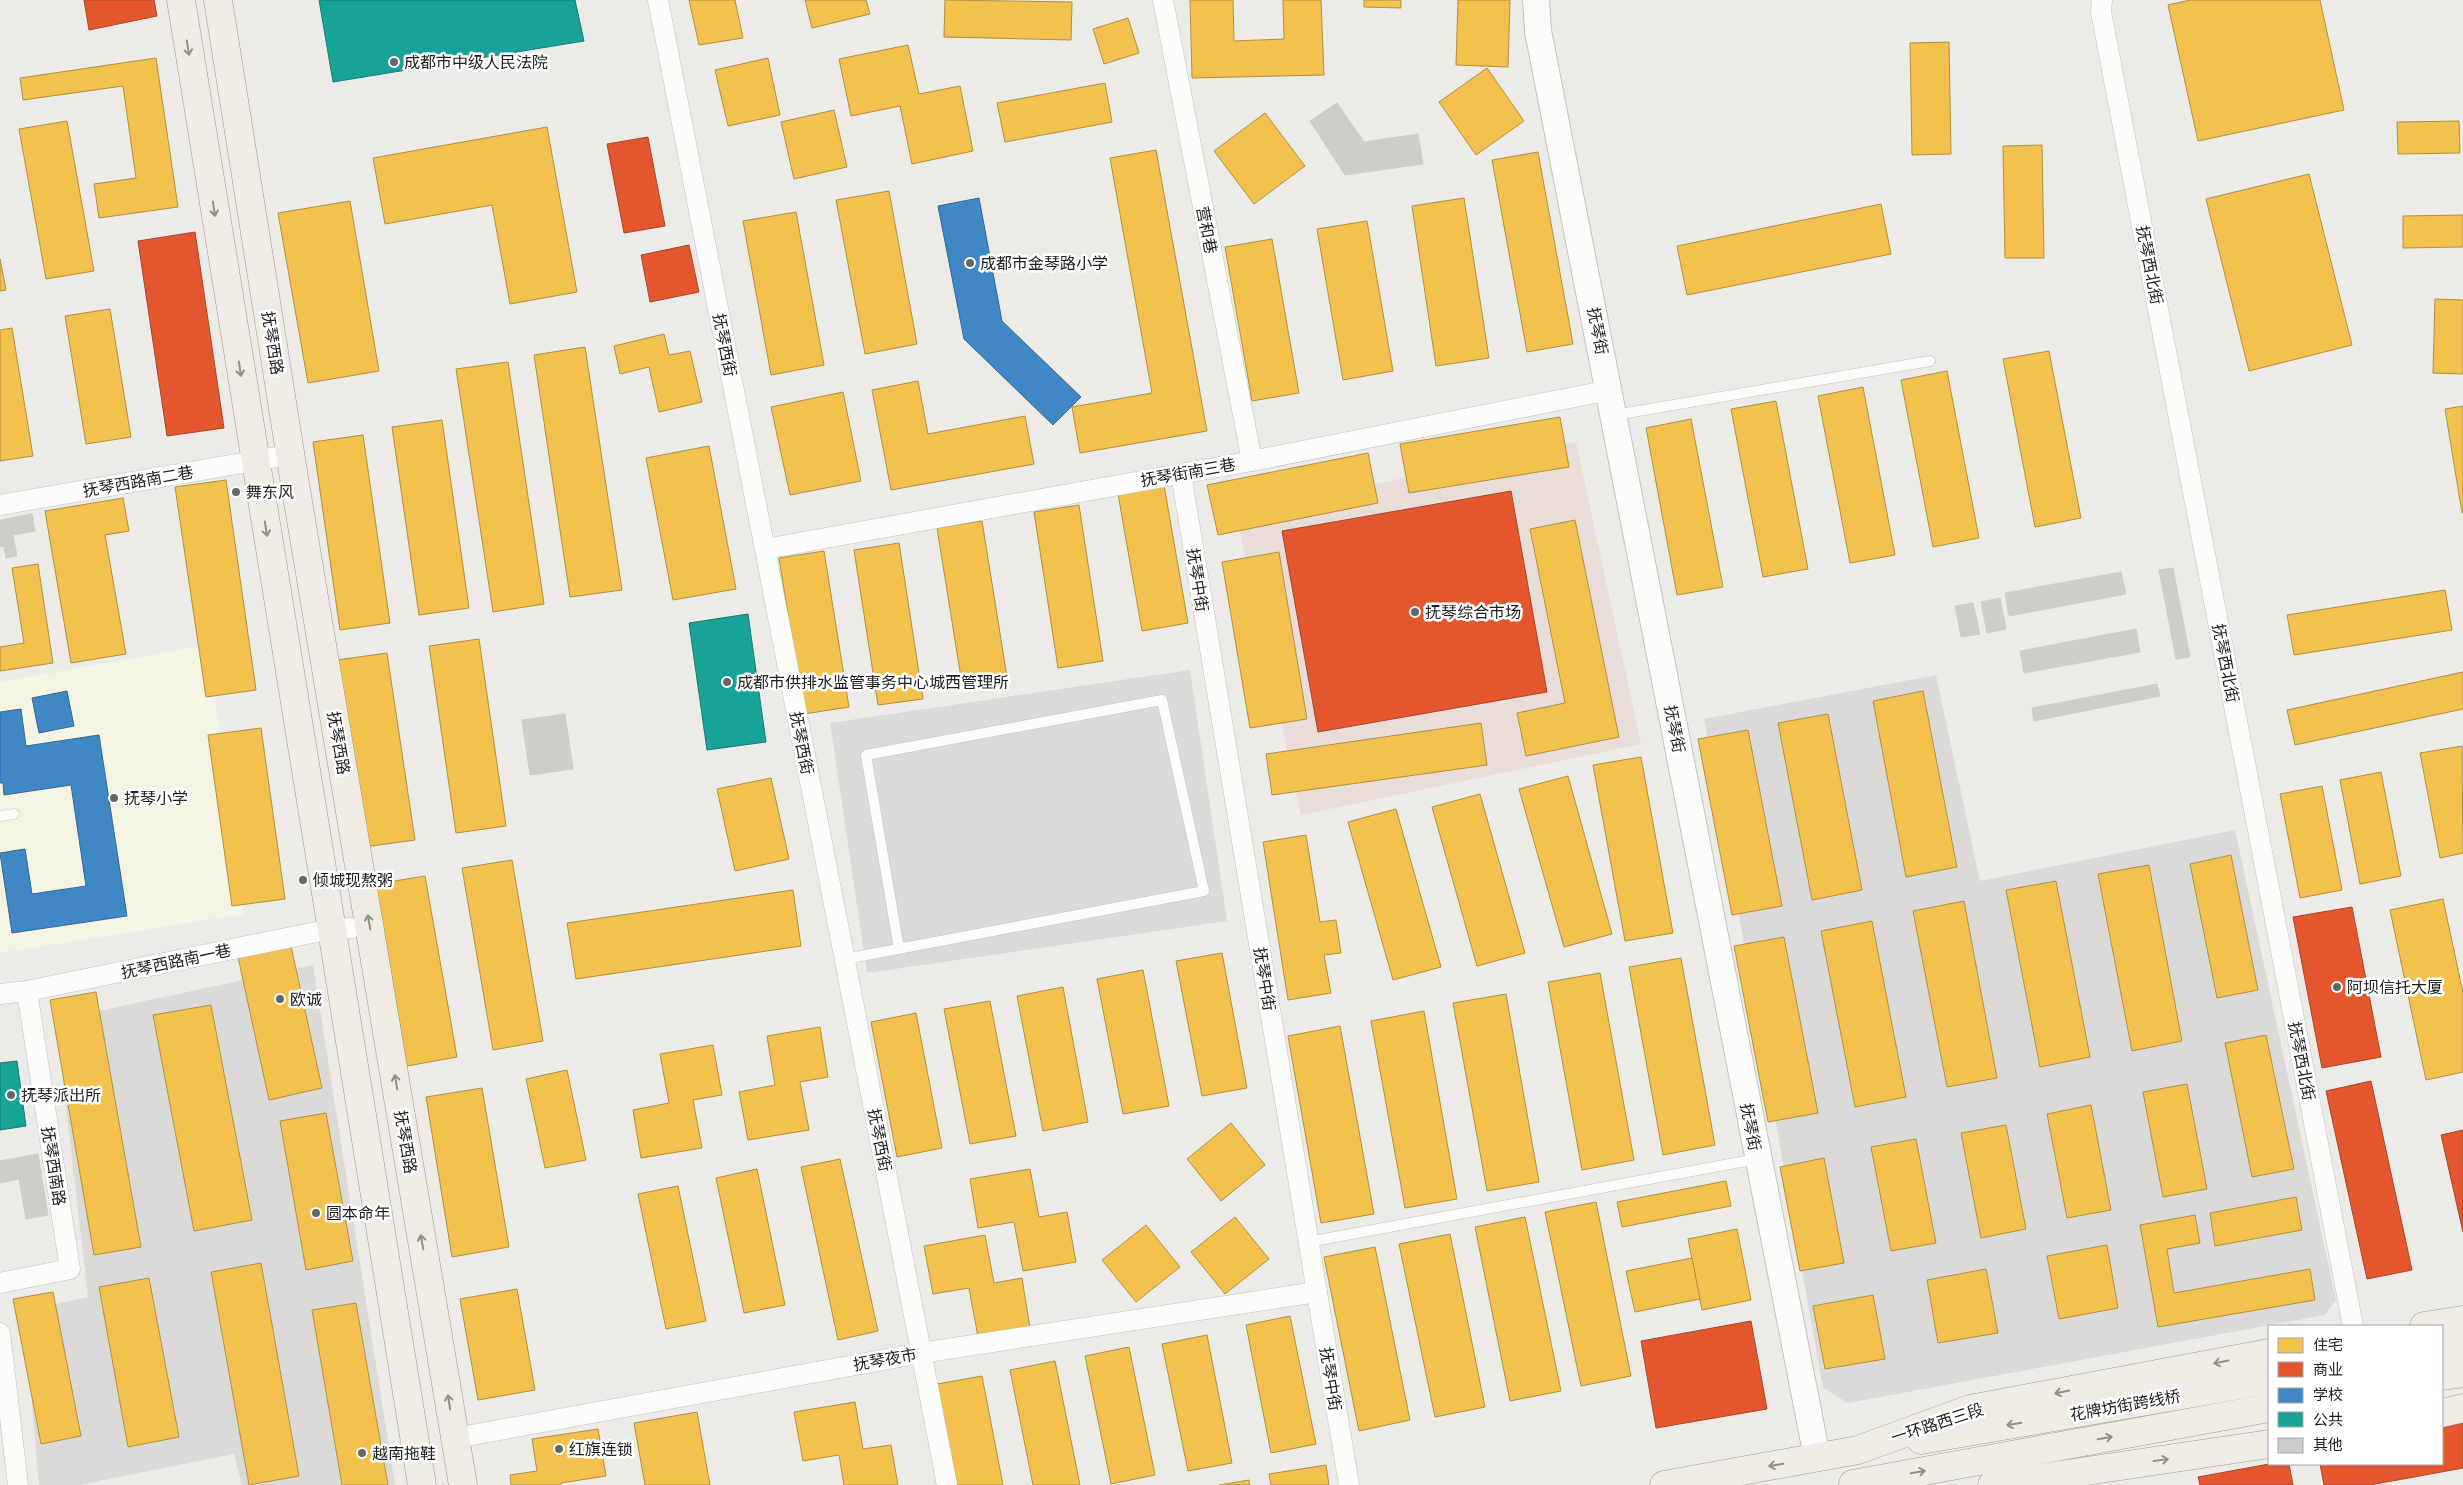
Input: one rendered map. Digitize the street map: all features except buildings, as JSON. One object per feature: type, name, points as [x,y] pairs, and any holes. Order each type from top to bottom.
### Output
[{"type":"main road","points":[[181,0],[266,459],[341,928],[422,1485]]},
{"type":"main road","name":"抚琴西路","points":[[218,0],[295,484],[463,1485]]},
{"type":"main road","points":[[2430,1325],[2463,1320]]},
{"type":"main road","points":[[2443,1349],[2463,1345]]},
{"type":"main road","name":"一环路西三段","points":[[1664,1485],[1858,1450],[1970,1409],[2268,1353]]},
{"type":"main road","points":[[2443,1376],[2463,1372]]},
{"type":"main road","name":"花牌坊街跨线桥","points":[[1858,1450],[2268,1380]]},
{"type":"main road","name":"花牌坊街跨线桥","points":[[1990,1472],[2268,1408]]},
{"type":"main road","points":[[2443,1413],[2463,1408]]},
{"type":"main road","points":[[1855,1485],[2268,1444]]},
{"type":"street","name":"抚琴西街","points":[[658,0],[947,1485]]},
{"type":"street","name":"营和巷","points":[[1163,0],[1252,460]]},
{"type":"street","name":"抚琴街","points":[[1536,0],[1538,32],[1615,415],[1757,1159],[1817,1457]]},
{"type":"street","name":"抚琴西北街","points":[[2102,0],[2101,12],[2353,1325]]},
{"type":"street","name":"抚琴街南三巷","points":[[765,549],[1180,474],[1610,390]]},
{"type":"street","name":"抚琴西路南二巷","points":[[0,505],[266,459]]},
{"type":"street","name":"抚琴中街","points":[[1180,474],[1349,1485]]},
{"type":"street","name":"抚琴西路南一巷","points":[[0,994],[27,991],[341,928]]},
{"type":"street","name":"抚琴西南路","points":[[0,1283],[70,1269],[27,991]]},
{"type":"street","name":"抚琴夜市","points":[[455,1438],[921,1353],[1317,1292]]},
{"type":"street","points":[[0,1333],[18,1485]]},
{"type":"lane","points":[[1615,415],[1930,361]]},
{"type":"lane","points":[[844,959],[899,949],[1204,891],[1162,700],[866,755],[899,949]]},
{"type":"lane","points":[[0,816],[14,814]]},
{"type":"lane","points":[[1308,1242],[1757,1159]]},
{"type":"shaded area","points":[[1576,442],[1641,744],[1301,815],[1236,513]]},
{"type":"shaded area","name":"抚琴小学","points":[[208,645],[244,914],[0,953],[0,682]]},
{"type":"shaded area","points":[[1190,670],[1227,921],[867,973],[830,723]]},
{"type":"shaded area","points":[[1936,675],[1980,881],[2235,830],[2336,1300],[2325,1315],[1848,1403],[1823,1388],[1704,719]]},
{"type":"shaded area","points":[[313,965],[395,1485],[242,1485],[234,1454],[79,1485],[39,1485],[24,1311],[88,1297],[56,1020]]},
{"type":"place","name":"成都市中级人民法院","points":[[394,62]]},
{"type":"place","name":"成都市金琴路小学","points":[[970,263]]},
{"type":"place","name":"舞东风","points":[[236,492]]},
{"type":"place","name":"抚琴综合市场","points":[[1415,612]]},
{"type":"place","name":"成都市供排水监管事务中心城西管理所","points":[[727,682]]},
{"type":"place","name":"抚琴小学","points":[[114,798]]},
{"type":"place","name":"倾城现熬粥","points":[[303,880]]},
{"type":"place","name":"阿坝信托大厦","points":[[2337,987]]},
{"type":"place","name":"欧诚","points":[[280,999]]},
{"type":"place","name":"抚琴派出所","points":[[11,1095]]},
{"type":"place","name":"圆本命年","points":[[316,1213]]},
{"type":"place","name":"红旗连锁","points":[[559,1449]]},
{"type":"place","name":"越南拖鞋","points":[[362,1453]]}]
